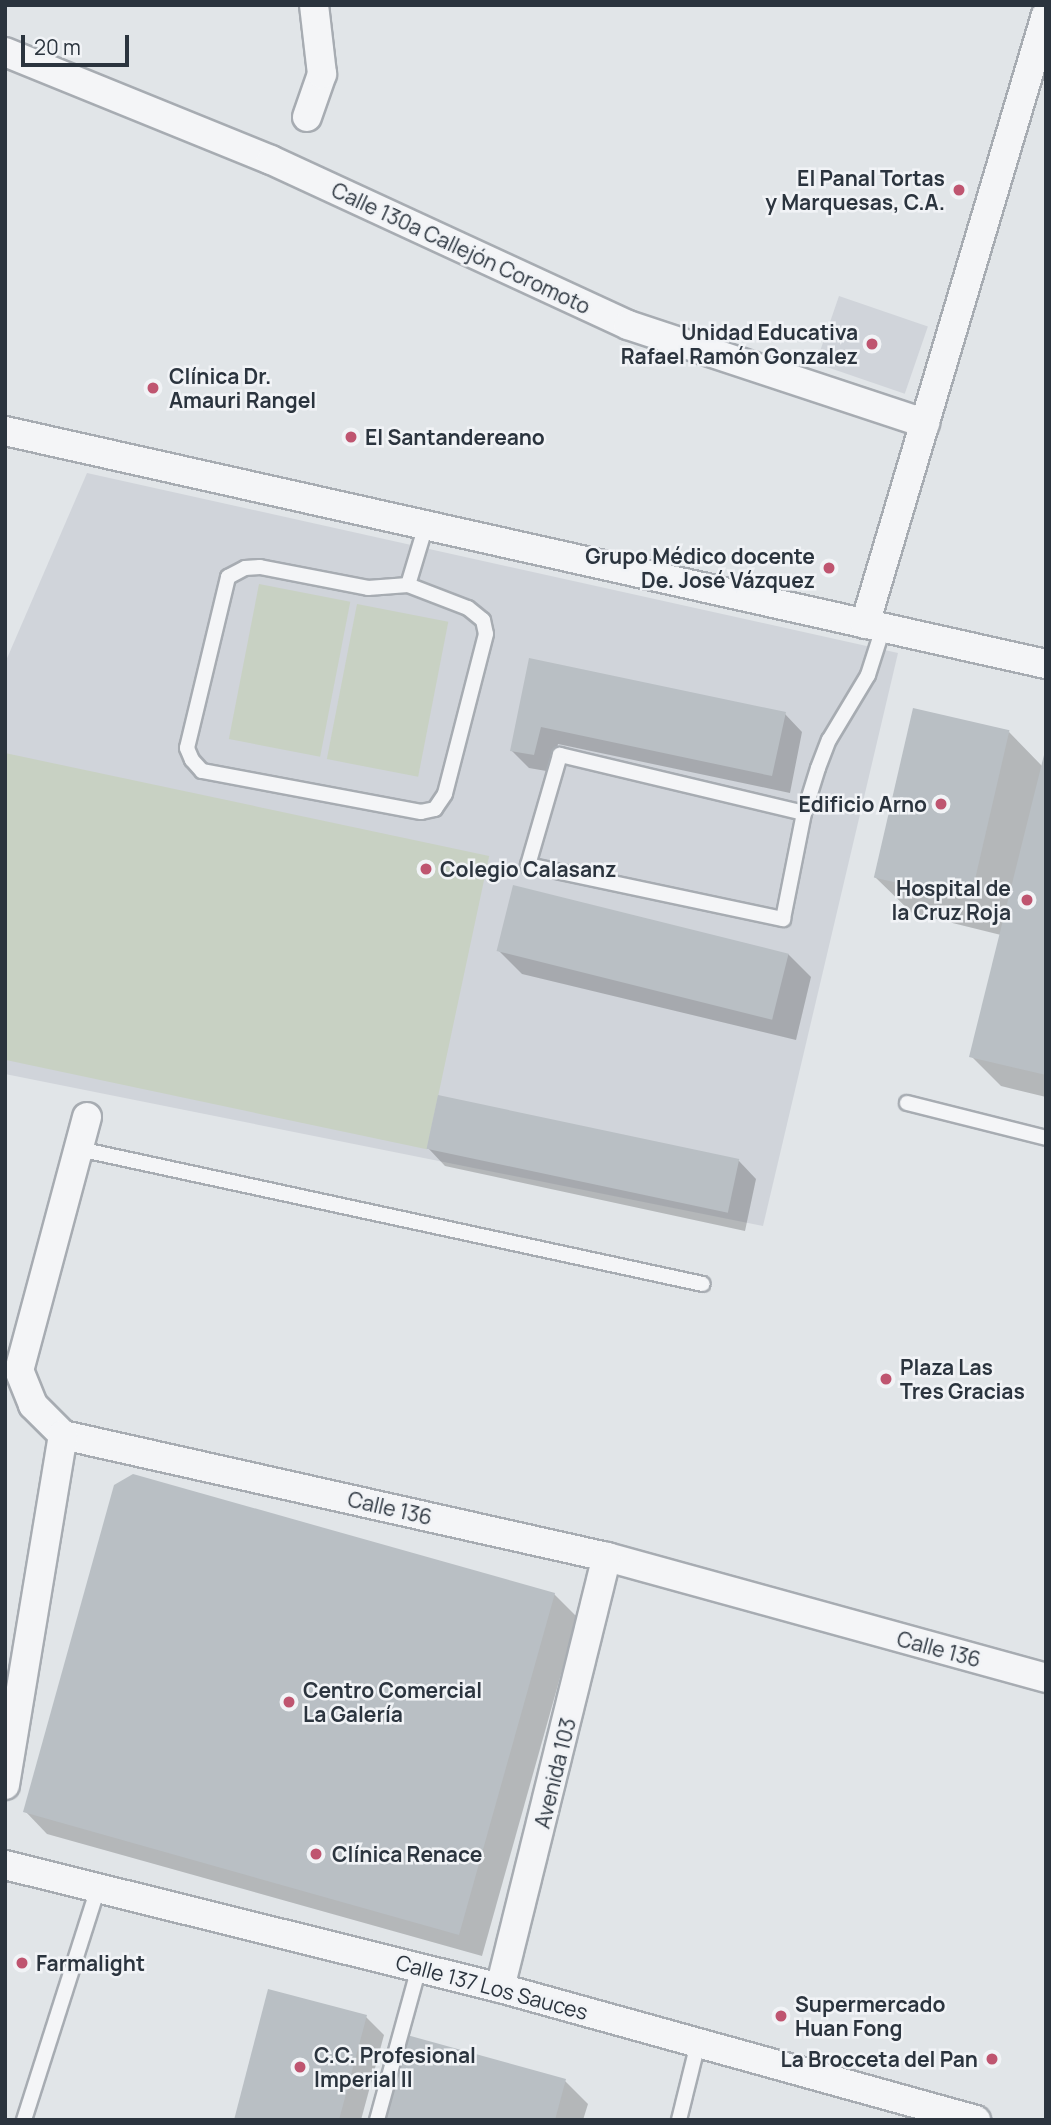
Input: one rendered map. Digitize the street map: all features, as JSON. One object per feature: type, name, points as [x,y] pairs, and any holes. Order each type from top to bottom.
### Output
[{"type":"street","points":[[307,117],[323,74],[314,5]]},
{"type":"street","points":[[874,626],[925,423],[1046,15]]},
{"type":"street","name":"Calle 130a Callejón Coromoto","points":[[5,52],[271,160],[628,325],[925,423]]},
{"type":"street","points":[[5,431],[1046,664]]},
{"type":"street","points":[[5,1785],[10,1740],[63,1435],[33,1405],[19,1370],[87,1117]]},
{"type":"street","name":"Calle 136","points":[[63,1435],[607,1557],[1046,1678]]},
{"type":"street","name":"Avenida 103","points":[[500,1988],[607,1557]]},
{"type":"street","name":"Calle 137 Los Sauces","points":[[5,1866],[500,1988],[976,2120]]},
{"type":"lane","points":[[408,586],[426,525]]},
{"type":"lane","points":[[260,567],[368,588],[408,586],[468,608],[483,620],[486,634],[445,794],[435,809],[421,812],[202,771],[192,760],[187,748],[228,576],[260,567]]},
{"type":"lane","points":[[804,813],[560,755],[528,865],[783,919],[804,813],[829,740],[868,675],[874,626]]},
{"type":"lane","points":[[907,1103],[1046,1138]]},
{"type":"lane","points":[[79,1149],[703,1284]]},
{"type":"lane","points":[[24,2120],[98,1888]]},
{"type":"lane","points":[[377,2120],[419,1968]]},
{"type":"lane","points":[[678,2120],[698,2043]]},
{"type":"shaded area","name":"Unidad Educativa Rafael Ramón Gonzalez","points":[[839,296],[928,327],[905,394],[816,363]]},
{"type":"shaded area","name":"Colegio Calasanz","points":[[87,473],[898,653],[763,1226],[5,1074],[5,663]]},
{"type":"green space","points":[[259,584],[350,602],[320,757],[229,739]]},
{"type":"green space","points":[[357,604],[448,622],[418,777],[327,759]]},
{"type":"green space","points":[[5,753],[489,856],[427,1149],[5,1060]]},
{"type":"building","points":[[529,658],[786,712],[772,776],[541,727],[534,755],[510,751]]},
{"type":"building","name":"Edificio Arno","points":[[913,708],[1009,730],[970,900],[874,878]]},
{"type":"building","name":"Hospital de la Cruz Roja","points":[[1046,747],[1046,1075],[969,1057]]},
{"type":"building","points":[[513,885],[789,954],[772,1020],[497,951]]},
{"type":"building","points":[[438,1095],[739,1159],[728,1213],[427,1149]]},
{"type":"building","name":"Centro Comercial La Galería","points":[[133,1474],[555,1593],[459,1935],[23,1812],[114,1485]]},
{"type":"building","name":"C.C. Profesional Imperial II","points":[[268,1989],[367,2015],[339,2120],[234,2120]]},
{"type":"building","points":[[407,2035],[566,2079],[555,2120],[384,2120]]},
{"type":"place","name":"El Panal Tortas y Marquesas, C.A.","points":[[959,190]]},
{"type":"place","name":"Unidad Educativa Rafael Ramón Gonzalez","points":[[872,344]]},
{"type":"place","name":"Clínica Dr. Amauri Rangel","points":[[153,388]]},
{"type":"place","name":"El Santandereano","points":[[351,437]]},
{"type":"place","name":"Grupo Médico docente De. José Vázquez","points":[[829,568]]},
{"type":"place","name":"Edificio Arno","points":[[941,804]]},
{"type":"place","name":"Colegio Calasanz","points":[[426,869]]},
{"type":"place","name":"Hospital de la Cruz Roja","points":[[1027,900]]},
{"type":"place","name":"Plaza Las Tres Gracias","points":[[886,1379]]},
{"type":"place","name":"Centro Comercial La Galería","points":[[289,1702]]},
{"type":"place","name":"Clínica Renace","points":[[316,1854]]},
{"type":"place","name":"Farmalight","points":[[22,1963]]},
{"type":"place","name":"Supermercado Huan Fong","points":[[781,2016]]},
{"type":"place","name":"La Brocceta del Pan","points":[[992,2059]]},
{"type":"place","name":"C.C. Profesional Imperial II","points":[[300,2067]]}]
